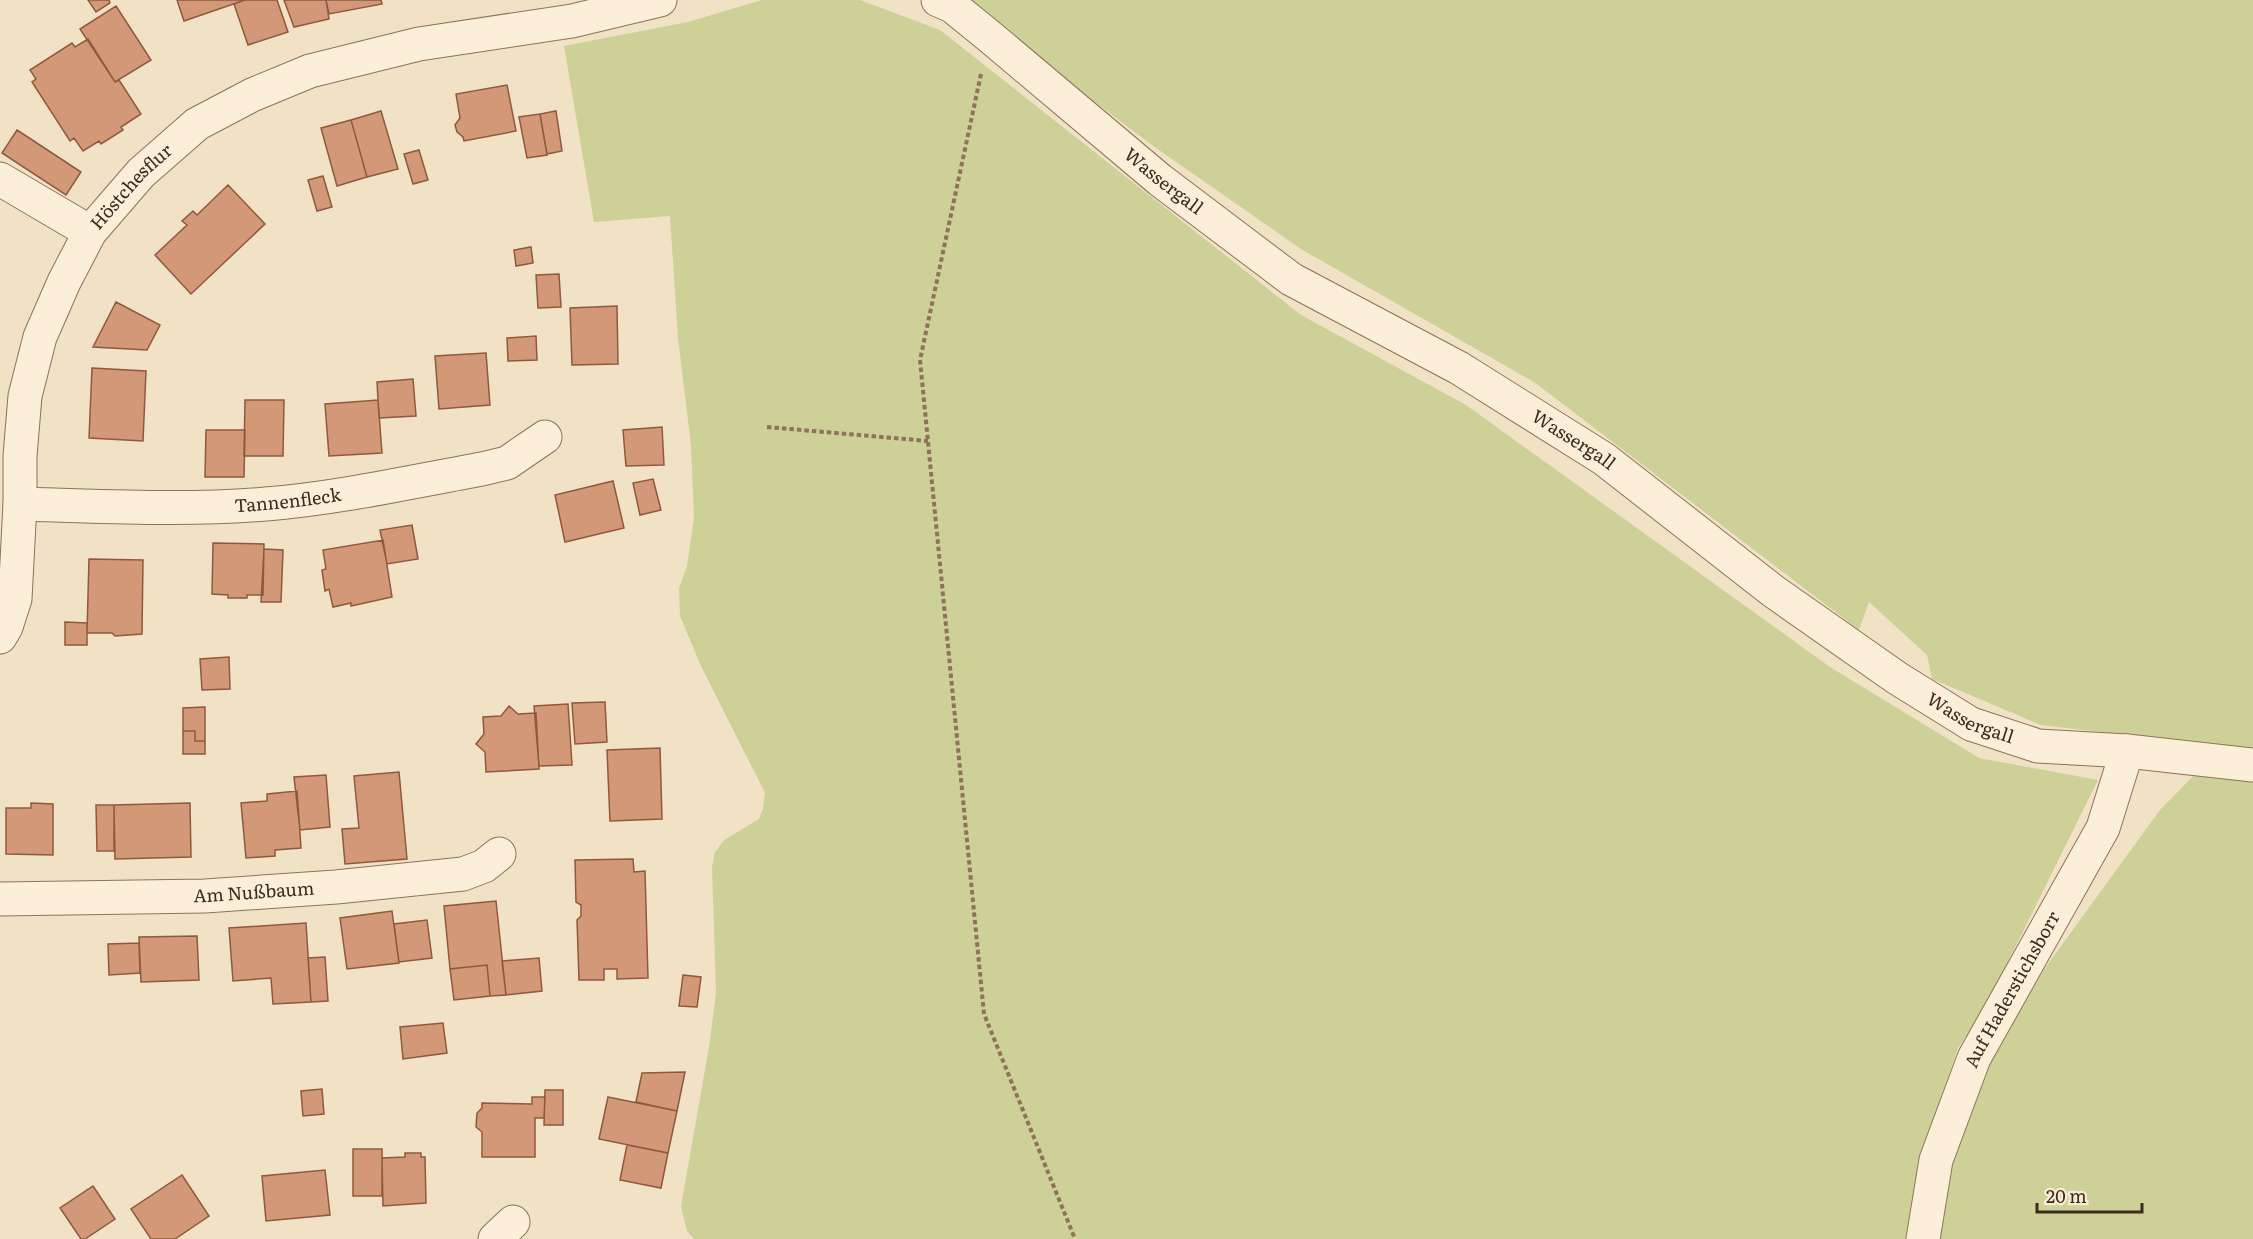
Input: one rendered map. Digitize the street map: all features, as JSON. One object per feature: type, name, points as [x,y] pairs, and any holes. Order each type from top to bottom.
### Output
[{"type":"street","name":"Höstchesflur","points":[[0,637],[6,627],[15,599],[20,456],[25,396],[38,347],[64,282],[90,232],[141,173],[198,124],[252,95],[310,71],[419,44],[572,21],[660,0]]},
{"type":"street","name":"Wassergall","points":[[938,0],[952,6],[1160,180],[1291,279],[1459,368],[1604,459],[1773,591],[1906,683],[1971,724],[2038,746],[2127,751],[2253,765]]},
{"type":"street","points":[[0,179],[90,232]]},
{"type":"street","name":"Tannenfleck","points":[[20,504],[194,507],[299,500],[507,463],[545,437]]},
{"type":"street","name":"Auf Haderstichsborr","points":[[1923,1239],[1936,1160],[1974,1058],[2103,828],[2127,751]]},
{"type":"street","name":"Am Nußbaum","points":[[0,899],[205,896],[336,886],[463,874],[484,866],[499,854]]},
{"type":"path","points":[[989,36],[920,360],[984,1014],[1075,1239]]},
{"type":"path","points":[[767,427],[928,441]]},
{"type":"green space","points":[[762,0],[860,0],[940,30],[1301,315],[1466,405],[1830,667],[1979,758],[2098,780],[1986,1006],[1958,1048],[1922,1153],[1909,1239],[694,1239],[687,1231],[681,1206],[709,1047],[716,993],[712,867],[715,852],[724,840],[759,819],[765,793],[701,666],[680,616],[679,588],[687,566],[694,518],[691,445],[678,338],[670,216],[594,222],[564,46],[688,22]]},
{"type":"green space","points":[[959,0],[2253,0],[2253,750],[2041,725],[1932,679],[1927,655],[1869,602],[1859,630],[1534,382],[1301,249],[1156,148]]},
{"type":"green space","points":[[2197,772],[2253,780],[2253,1239],[1937,1239],[1947,1164],[1998,1039],[2045,968],[2160,810]]},
{"type":"building","points":[[88,0],[109,0],[110,3],[96,12]]},
{"type":"building","points":[[177,0],[245,0],[184,21]]},
{"type":"building","points":[[245,0],[277,0],[288,32],[248,45],[234,4]]},
{"type":"building","points":[[284,0],[326,0],[329,19],[294,27]]},
{"type":"building","points":[[326,0],[381,0],[382,4],[329,14]]},
{"type":"building","points":[[116,6],[151,60],[115,82],[80,29]]},
{"type":"building","points":[[88,39],[115,82],[119,80],[141,114],[121,127],[123,130],[101,144],[99,141],[83,151],[74,138],[70,141],[32,82],[36,79],[30,70],[72,43],[75,47]]},
{"type":"building","points":[[507,85],[516,131],[464,141],[455,125],[460,118],[456,94]]},
{"type":"building","points":[[381,111],[398,169],[367,177],[351,120]]},
{"type":"building","points":[[556,111],[562,151],[547,154],[540,114]]},
{"type":"building","points":[[540,114],[547,155],[527,158],[519,117]]},
{"type":"building","points":[[351,120],[367,177],[337,186],[321,128]]},
{"type":"building","points":[[17,130],[81,172],[66,195],[2,153]]},
{"type":"building","points":[[419,150],[428,180],[413,184],[404,154]]},
{"type":"building","points":[[323,176],[332,207],[317,211],[308,180]]},
{"type":"building","points":[[228,185],[265,224],[191,294],[155,255],[187,225],[182,221],[193,211],[197,215]]},
{"type":"building","points":[[531,247],[533,263],[516,266],[514,250]]},
{"type":"building","points":[[559,274],[561,307],[538,308],[536,275]]},
{"type":"building","points":[[116,302],[160,325],[147,350],[93,347]]},
{"type":"building","points":[[617,306],[618,364],[572,365],[570,308]]},
{"type":"building","points":[[536,336],[537,360],[508,361],[507,338]]},
{"type":"building","points":[[486,353],[490,405],[439,409],[435,356]]},
{"type":"building","points":[[92,368],[146,371],[143,441],[89,438]]},
{"type":"building","points":[[413,379],[416,416],[379,418],[377,382]]},
{"type":"building","points":[[245,400],[284,400],[283,456],[244,456]]},
{"type":"building","points":[[378,400],[382,453],[329,456],[325,404]]},
{"type":"building","points":[[662,427],[664,465],[626,466],[623,430]]},
{"type":"building","points":[[206,430],[245,430],[244,477],[205,477]]},
{"type":"building","points":[[653,479],[661,510],[640,515],[633,483]]},
{"type":"building","points":[[613,481],[624,528],[565,542],[555,495]]},
{"type":"building","points":[[412,525],[418,559],[387,564],[380,530]]},
{"type":"building","points":[[383,540],[392,597],[351,606],[351,603],[333,607],[329,589],[325,591],[322,570],[326,569],[323,550]]},
{"type":"building","points":[[213,543],[264,544],[263,595],[228,598],[228,595],[212,594]]},
{"type":"building","points":[[264,549],[283,550],[281,602],[261,602]]},
{"type":"building","points":[[89,559],[143,560],[142,634],[115,636],[112,633],[87,633]]},
{"type":"building","points":[[65,622],[87,623],[87,645],[65,645]]},
{"type":"building","points":[[229,657],[230,689],[202,690],[200,659]]},
{"type":"building","points":[[605,702],[607,742],[575,744],[572,703]]},
{"type":"building","points":[[568,704],[572,765],[539,766],[534,706]]},
{"type":"building","points":[[509,706],[518,714],[536,713],[539,769],[486,772],[485,752],[476,744],[484,734],[483,717],[501,716]]},
{"type":"building","points":[[205,707],[205,741],[195,741],[195,731],[183,731],[183,708]]},
{"type":"building","points":[[183,731],[195,731],[195,741],[205,741],[205,754],[183,754]]},
{"type":"building","points":[[660,748],[662,819],[610,821],[607,750]]},
{"type":"building","points":[[399,772],[407,859],[345,864],[342,829],[359,828],[354,776]]},
{"type":"building","points":[[326,775],[330,827],[300,830],[294,777]]},
{"type":"building","points":[[297,791],[301,848],[275,850],[275,856],[246,858],[241,803],[267,801],[267,794]]},
{"type":"building","points":[[31,803],[53,804],[53,855],[6,854],[6,808],[31,808]]},
{"type":"building","points":[[190,803],[191,857],[115,859],[114,805]]},
{"type":"building","points":[[96,805],[114,805],[114,851],[97,851]]},
{"type":"building","points":[[633,859],[634,872],[645,871],[648,978],[617,979],[617,969],[604,969],[604,980],[579,980],[577,920],[581,916],[581,905],[576,902],[575,860]]},
{"type":"building","points":[[496,901],[506,995],[490,996],[487,965],[450,969],[444,906]]},
{"type":"building","points":[[392,911],[399,963],[347,969],[340,918]]},
{"type":"building","points":[[427,920],[432,958],[399,962],[394,924]]},
{"type":"building","points":[[306,923],[311,1002],[273,1004],[271,978],[233,981],[229,928]]},
{"type":"building","points":[[197,936],[199,980],[141,982],[139,937]]},
{"type":"building","points":[[139,943],[140,973],[109,975],[108,944]]},
{"type":"building","points":[[325,957],[328,1001],[311,1002],[308,958]]},
{"type":"building","points":[[539,958],[542,991],[506,995],[502,961]]},
{"type":"building","points":[[487,965],[490,996],[454,1000],[450,969]]},
{"type":"building","points":[[683,975],[701,977],[697,1007],[679,1006]]},
{"type":"building","points":[[443,1023],[447,1053],[403,1059],[400,1027]]},
{"type":"building","points":[[685,1072],[677,1111],[636,1102],[642,1073]]},
{"type":"building","points":[[322,1089],[324,1114],[303,1116],[301,1091]]},
{"type":"building","points":[[545,1090],[563,1090],[563,1125],[544,1125]]},
{"type":"building","points":[[532,1097],[545,1097],[544,1118],[535,1118],[535,1157],[482,1157],[482,1132],[476,1127],[477,1113],[482,1108],[482,1103],[532,1104]]},
{"type":"building","points":[[608,1097],[677,1111],[668,1153],[599,1139]]},
{"type":"building","points":[[627,1145],[668,1153],[661,1188],[620,1180]]},
{"type":"building","points":[[353,1149],[382,1149],[382,1196],[353,1196]]},
{"type":"building","points":[[405,1153],[421,1153],[421,1157],[425,1157],[426,1203],[383,1206],[382,1158],[405,1157]]},
{"type":"building","points":[[325,1170],[330,1215],[266,1221],[262,1176]]},
{"type":"building","points":[[182,1175],[209,1216],[175,1239],[151,1239],[131,1209]]},
{"type":"building","points":[[93,1186],[115,1219],[85,1239],[81,1239],[60,1208]]}]
